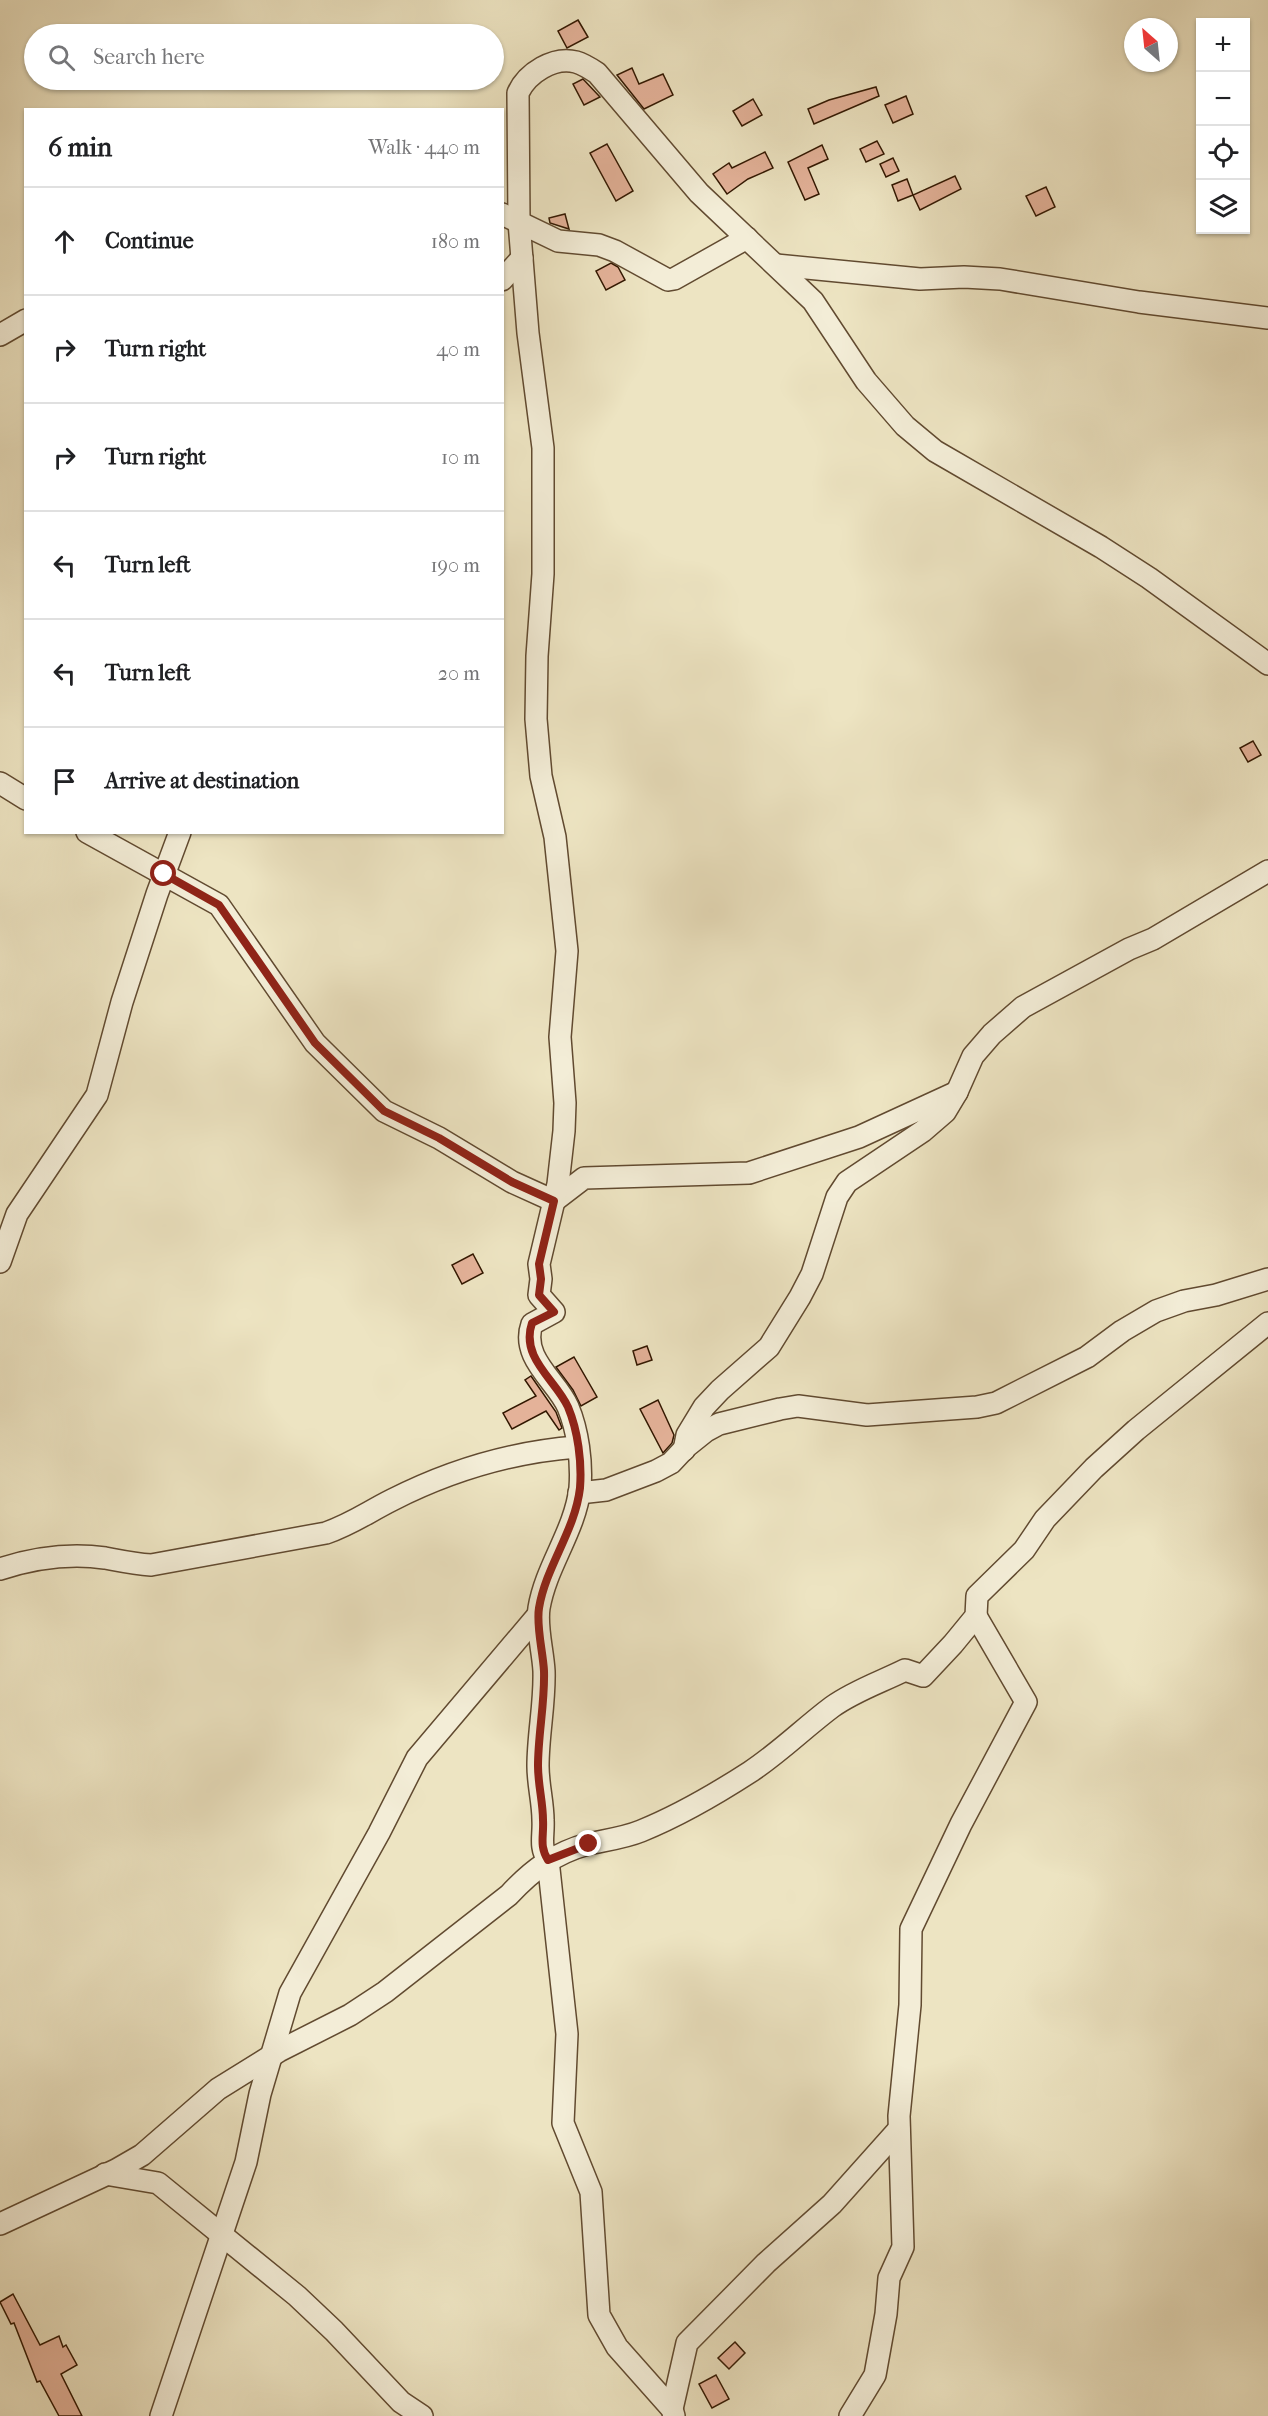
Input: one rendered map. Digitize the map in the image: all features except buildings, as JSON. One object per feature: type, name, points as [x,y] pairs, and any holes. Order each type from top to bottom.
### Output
[{"type":"street","points":[[673,2412],[617,2347],[599,2315],[591,2192],[563,2123],[567,2034],[548,1860],[541,1849],[543,1819],[538,1764],[544,1704],[544,1672],[538,1614],[544,1587],[568,1532],[579,1493],[580,1466],[567,1405],[546,1376],[531,1348],[528,1337],[532,1323],[554,1312],[539,1295],[541,1279],[539,1264],[554,1201],[564,1131],[566,1103],[560,1037],[567,951],[555,837],[541,776],[536,719],[537,656],[543,574],[543,448],[528,333],[522,258],[511,218],[518,93],[526,78],[559,61],[576,62],[597,73],[699,193],[813,301],[866,381],[887,408],[905,426],[935,451],[1120,559],[1268,664]]},
{"type":"street","points":[[511,218],[558,242],[599,245],[615,251],[668,280],[674,279],[747,238]]},
{"type":"street","points":[[504,278],[522,258]]},
{"type":"street","points":[[776,265],[920,279],[964,277],[1000,279],[1139,302],[1268,318]]},
{"type":"street","points":[[0,335],[24,321]]},
{"type":"street","points":[[0,783],[24,798]]},
{"type":"street","points":[[91,834],[219,905],[315,1043],[384,1111],[439,1138],[512,1182],[554,1201]]},
{"type":"street","points":[[0,1262],[17,1214],[97,1095],[122,1002],[179,834]]},
{"type":"street","points":[[684,1450],[687,1435],[704,1407],[769,1347],[800,1297],[812,1275],[837,1197],[848,1182],[923,1131],[945,1112],[973,1056],[998,1028],[1023,1007],[1129,948],[1154,939],[1268,871]]},
{"type":"street","points":[[554,1201],[584,1178],[749,1173],[859,1137],[957,1092]]},
{"type":"street","points":[[579,1493],[606,1490],[656,1471],[671,1463],[706,1431],[719,1424],[780,1409],[798,1406],[816,1407],[867,1415],[977,1407],[996,1403],[1088,1357],[1122,1331],[1156,1311],[1184,1301],[1216,1295],[1268,1279]]},
{"type":"street","points":[[850,2416],[874,2374],[886,2314],[889,2278],[903,2247],[899,2129],[910,2004],[911,1929],[962,1824],[1026,1702],[976,1616],[976,1596],[1024,1550],[1046,1519],[1095,1468],[1137,1430],[1268,1323]]},
{"type":"street","points":[[0,1569],[56,1556],[104,1558],[151,1565],[326,1533],[349,1526],[392,1500],[480,1463],[548,1449],[577,1447]]},
{"type":"street","points":[[161,2416],[246,2162],[261,2094],[290,1994],[379,1833],[417,1758],[538,1614]]},
{"type":"street","points":[[0,2224],[142,2155],[218,2089],[272,2056],[350,2015],[385,1992],[509,1895],[548,1860],[589,1844],[632,1834],[664,1821],[751,1772],[832,1707],[848,1697],[905,1670],[923,1676],[976,1616]]},
{"type":"street","points":[[673,2412],[687,2343],[766,2263],[832,2204],[899,2129]]},
{"type":"street","points":[[105,2174],[158,2183],[297,2296],[334,2331],[401,2402],[422,2416]]},
{"type":"route","points":[[164,874],[219,905],[315,1043],[384,1111],[439,1138],[512,1182],[554,1201],[539,1264],[541,1279],[539,1295],[554,1312],[532,1323],[528,1337],[531,1348],[546,1376],[567,1405],[572,1418],[580,1466],[580,1488],[568,1532],[544,1587],[538,1614],[544,1672],[544,1704],[538,1764],[543,1819],[541,1849],[548,1860],[589,1844]]}]
